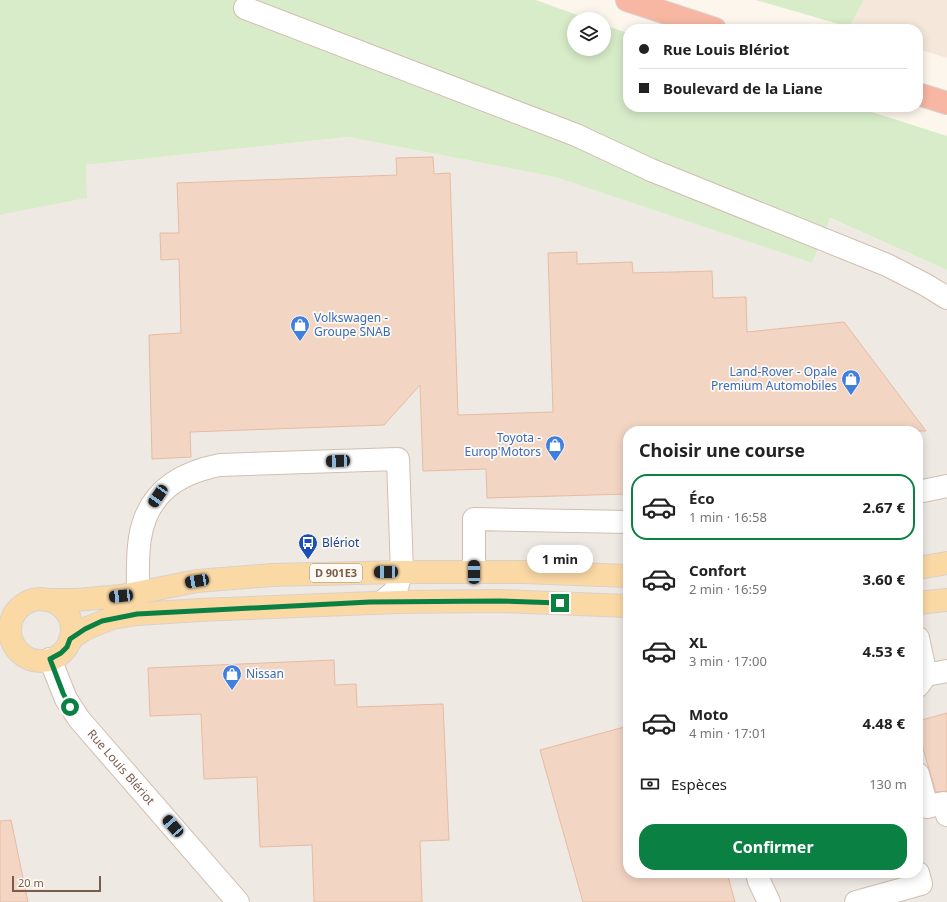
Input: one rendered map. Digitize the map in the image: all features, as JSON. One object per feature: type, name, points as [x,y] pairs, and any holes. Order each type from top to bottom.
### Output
[{"type":"highway","points":[[626,0],[700,24]]},
{"type":"highway","points":[[923,86],[947,92]]},
{"type":"highway","points":[[923,96],[947,103]]},
{"type":"main road","points":[[923,567],[947,563]]},
{"type":"main road","name":"D 901E3","points":[[46,600],[94,599],[138,593],[197,581],[252,576],[402,572],[523,572],[623,576]]},
{"type":"main road","points":[[923,602],[947,597]]},
{"type":"main road","points":[[0,646],[22,654],[33,660],[50,659],[61,653],[67,647],[72,626],[67,614],[55,602],[33,600],[25,604],[16,613],[10,626],[11,635],[14,643],[22,654]]},
{"type":"main road","points":[[923,603],[947,600]]},
{"type":"main road","points":[[70,639],[85,629],[102,621],[137,614],[215,609],[382,602],[507,602],[623,606]]},
{"type":"main road","points":[[0,607],[25,604]]},
{"type":"street","points":[[245,8],[576,135],[651,170],[887,265],[926,285],[947,298]]},
{"type":"street","points":[[138,593],[140,536],[144,520],[158,496],[179,478],[204,468],[220,466],[398,459],[402,572],[396,590],[382,602]]},
{"type":"street","points":[[923,491],[947,486]]},
{"type":"street","points":[[474,572],[474,519],[623,522]]},
{"type":"street","points":[[923,654],[930,677]]},
{"type":"street","name":"Rue Louis Blériot","points":[[50,659],[66,699],[79,719],[238,902]]},
{"type":"street","points":[[923,792],[927,807],[944,803],[947,815]]},
{"type":"street","points":[[758,878],[769,902]]},
{"type":"street","points":[[856,902],[921,884],[919,878]]},
{"type":"shaded area","points":[[864,0],[947,0],[947,58],[923,51],[923,24],[851,24]]},
{"type":"shaded area","points":[[348,137],[555,177],[812,263],[829,218],[947,270],[947,902],[0,902],[0,215],[87,198],[86,165]]},
{"type":"green space","points":[[0,0],[536,0],[569,12],[567,12],[567,56],[611,56],[611,27],[623,31],[623,112],[872,112],[947,136],[947,270],[830,218],[812,263],[555,177],[348,137],[86,165],[87,198],[0,215]]},
{"type":"green space","points":[[756,0],[864,0],[851,24],[839,24]]},
{"type":"building","points":[[433,157],[434,174],[450,173],[458,415],[553,412],[548,253],[577,252],[577,264],[632,262],[633,273],[712,271],[713,298],[746,297],[747,332],[844,322],[922,426],[623,426],[623,494],[487,498],[486,469],[423,471],[420,385],[384,425],[190,432],[191,457],[152,459],[149,335],[181,333],[179,259],[161,260],[160,233],[179,233],[177,183],[397,175],[396,158]]},
{"type":"building","points":[[334,660],[335,685],[356,684],[357,707],[443,704],[449,840],[420,841],[422,902],[314,902],[312,845],[260,847],[257,777],[204,779],[201,714],[150,716],[148,668]]},
{"type":"building","points":[[947,713],[947,791],[936,792],[923,749],[923,720]]},
{"type":"building","points":[[623,727],[623,878],[728,878],[735,902],[583,902],[540,750]]},
{"type":"building","points":[[11,820],[28,902],[0,902],[0,821]]},
{"type":"place","name":"Volkswagen - Groupe SNAB","points":[[300,342]]},
{"type":"place","name":"Land-Rover - Opale Premium Automobiles","points":[[851,396]]},
{"type":"place","name":"Toyota - Europ'Motors","points":[[555,462]]},
{"type":"place","name":"Blériot","points":[[308,560]]},
{"type":"place","name":"Nissan","points":[[232,691]]},
{"type":"route","points":[[70,707],[50,659],[61,653],[67,647],[70,639],[78,633],[94,624],[112,618],[137,614],[200,610],[370,602],[499,601],[560,603]]}]
